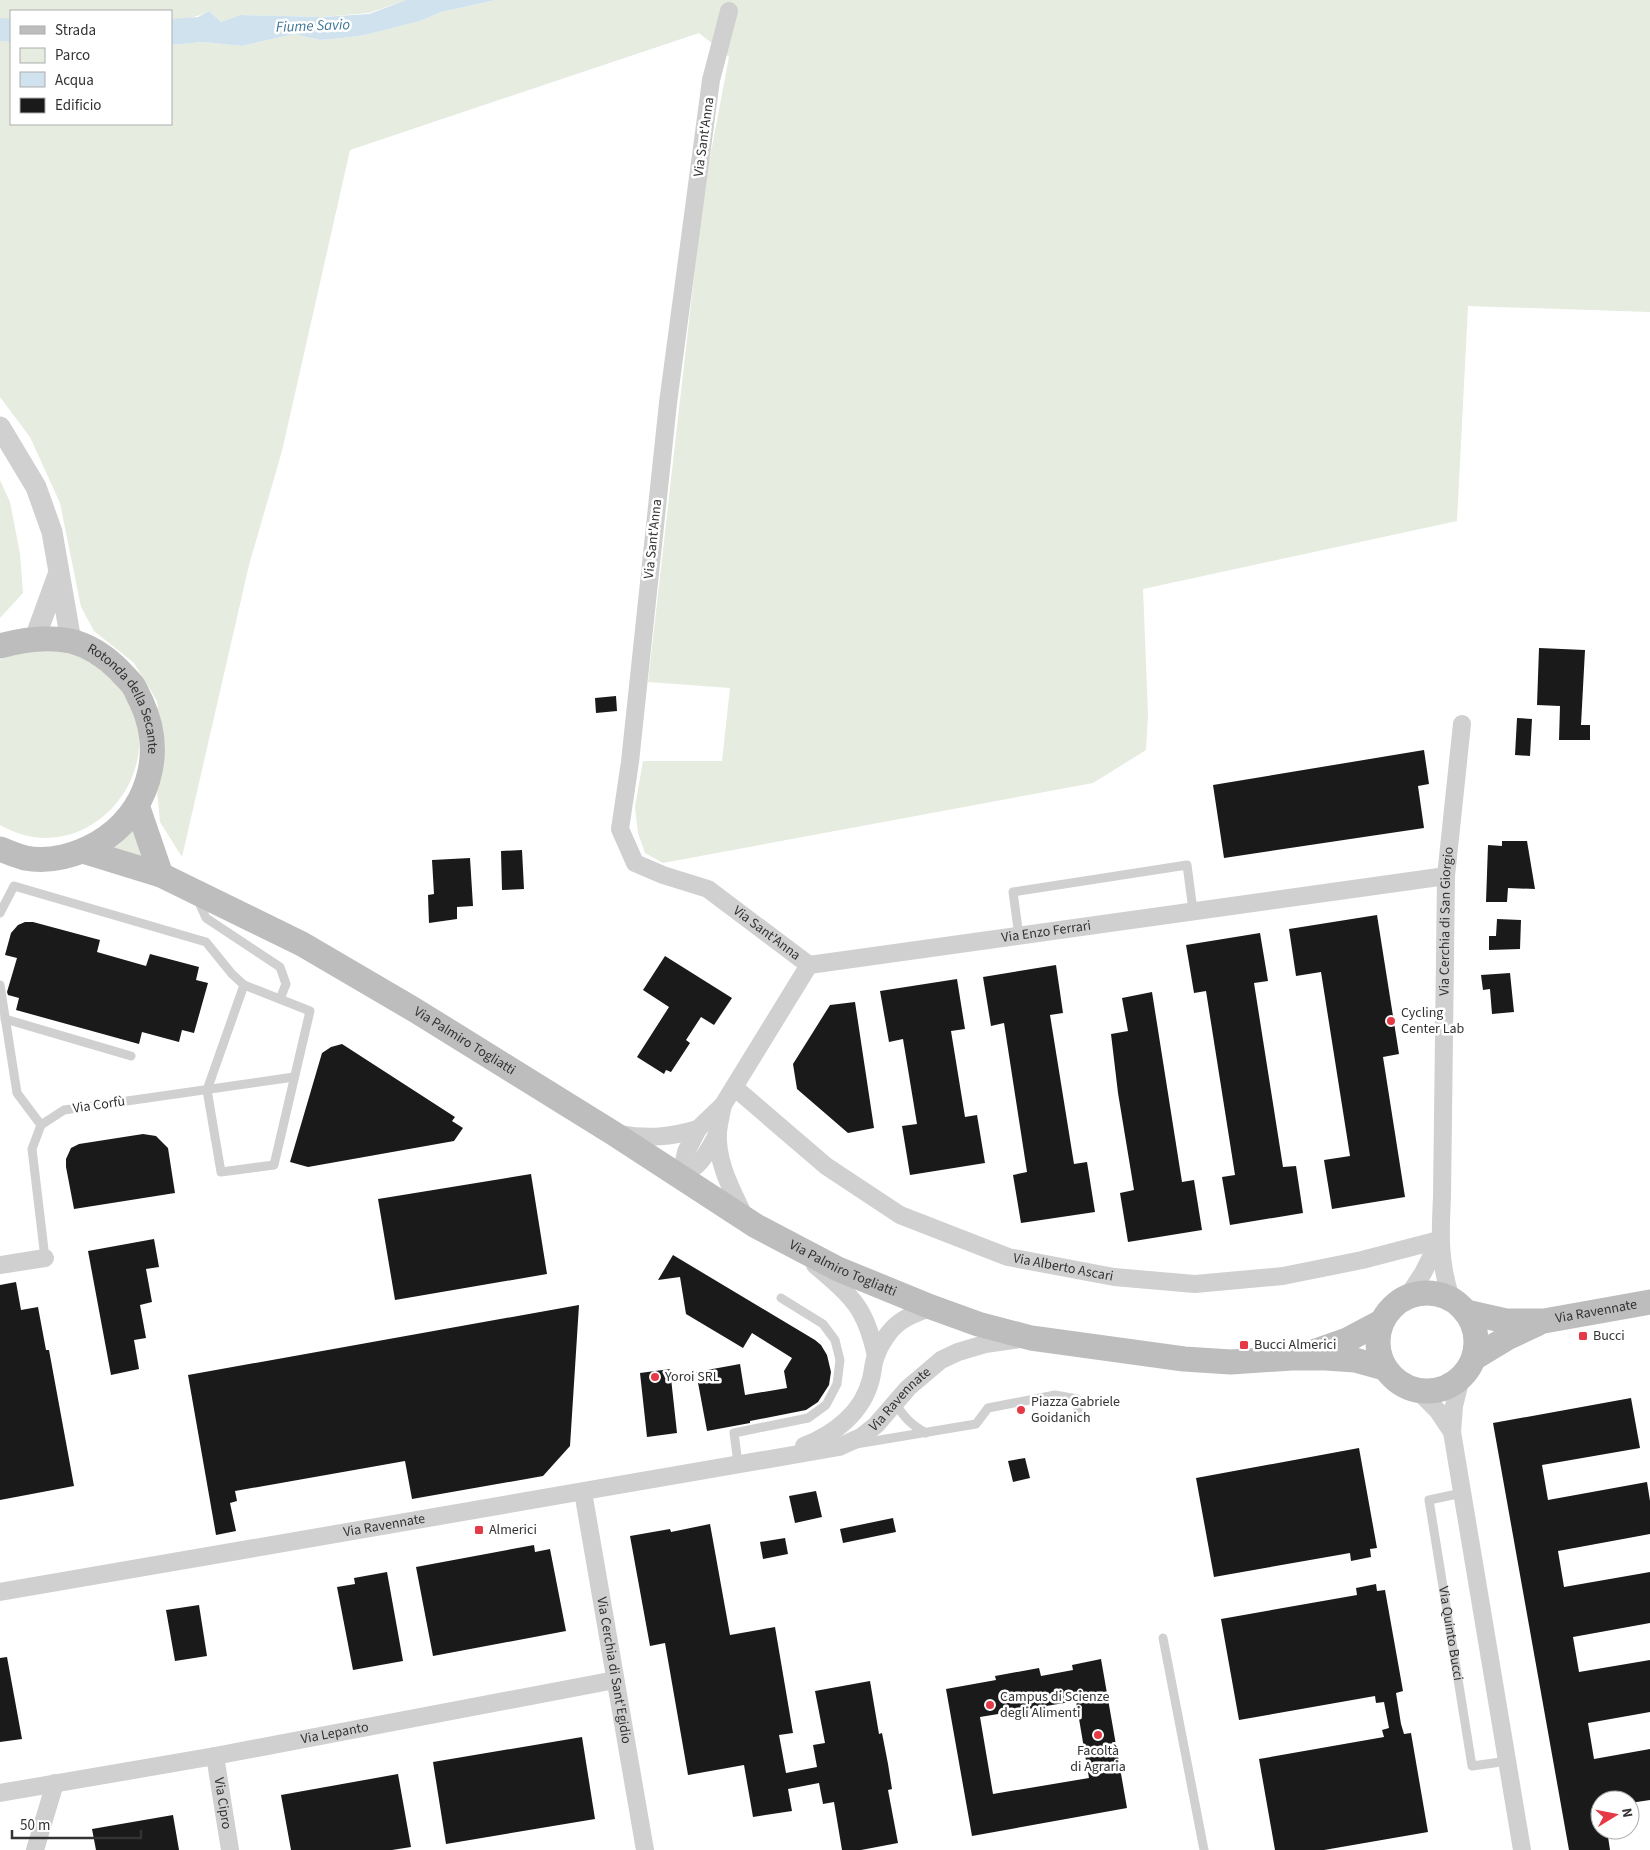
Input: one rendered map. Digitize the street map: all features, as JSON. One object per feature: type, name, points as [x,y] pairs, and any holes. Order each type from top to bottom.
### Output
[{"type":"main road","name":"Rotonda della Secante","points":[[0,646],[35,638],[71,641],[91,649],[109,660],[133,685],[148,717],[152,741],[151,766],[146,786],[137,805],[113,834],[83,851],[56,858],[27,858],[0,850]]},
{"type":"main road","points":[[137,805],[161,875]]},
{"type":"main road","name":"Via Palmiro Togliatti","points":[[83,851],[161,875],[302,944],[413,1009],[613,1133],[750,1222],[838,1268],[931,1308]]},
{"type":"main road","points":[[1422,1292],[1437,1294],[1458,1305],[1476,1334],[1476,1346],[1467,1368],[1452,1385],[1430,1392],[1404,1387],[1393,1379],[1384,1368],[1378,1353],[1377,1337],[1381,1322],[1388,1311],[1397,1302],[1422,1292]]},
{"type":"main road","name":"Via Ravennate","points":[[1458,1305],[1506,1321],[1544,1321],[1650,1302]]},
{"type":"main road","name":"Via Ravennate","points":[[931,1308],[978,1324],[1031,1338],[1184,1360],[1231,1362],[1292,1358],[1355,1360],[1384,1368]]},
{"type":"main road","name":"Via Ravennate","points":[[1467,1368],[1507,1338],[1544,1321]]},
{"type":"main road","name":"Via Ravennate","points":[[1292,1358],[1347,1340],[1381,1322]]},
{"type":"street","name":"Via Sant'Anna","points":[[729,11],[711,80],[669,393],[630,762],[620,829],[635,863],[663,875],[708,889],[810,965]]},
{"type":"street","points":[[0,428],[36,487],[52,532],[71,641]]},
{"type":"street","points":[[35,638],[59,572]]},
{"type":"street","name":"Via Cerchia di San Giorgio","points":[[1458,1305],[1443,1274],[1440,1240],[1446,876],[1462,724]]},
{"type":"street","name":"Via Enzo Ferrari","points":[[810,965],[1446,876]]},
{"type":"street","points":[[681,1176],[686,1152],[698,1128],[723,1105],[810,965]]},
{"type":"street","name":"Via Alberto Ascari","points":[[734,1087],[826,1166],[900,1215],[1008,1257],[1114,1277],[1195,1284],[1283,1276],[1362,1260],[1440,1240]]},
{"type":"street","points":[[723,1105],[718,1132],[719,1148],[724,1169],[750,1222]]},
{"type":"street","points":[[613,1133],[640,1138],[658,1138],[677,1135],[698,1128]]},
{"type":"street","points":[[681,1176],[693,1170],[703,1161],[718,1132]]},
{"type":"street","name":"Via Palmiro Togliatti","points":[[750,1222],[807,1258],[848,1294]]},
{"type":"street","name":"Via Cerchia di San Giorgio","points":[[1408,1296],[1424,1273],[1440,1240]]},
{"type":"street","points":[[0,1265],[45,1258]]},
{"type":"street","name":"Via Ravennate","points":[[848,1294],[864,1316],[871,1333],[876,1356]]},
{"type":"street","name":"Via Ravennate","points":[[769,1458],[822,1438],[848,1420],[862,1401],[871,1380],[876,1356],[887,1334],[900,1322],[931,1308]]},
{"type":"street","name":"Via Ravennate","points":[[0,1592],[839,1447],[860,1437],[876,1425],[908,1388],[924,1372],[940,1360],[958,1352],[985,1344],[1031,1338]]},
{"type":"street","points":[[1467,1368],[1454,1406],[1452,1432],[1522,1850]]},
{"type":"street","points":[[1418,1391],[1438,1411],[1452,1432]]},
{"type":"street","name":"Via Cerchia di Sant'Egidio","points":[[583,1492],[646,1850]]},
{"type":"street","name":"Via Lepanto","points":[[0,1793],[215,1756],[615,1680]]},
{"type":"street","name":"Via Cipro","points":[[215,1756],[230,1850]]},
{"type":"street","points":[[35,1850],[55,1783]]},
{"type":"street","points":[[1509,1850],[1520,1832]]},
{"type":"lane","points":[[1020,936],[1013,892],[1187,865],[1194,910]]},
{"type":"lane","points":[[0,913],[14,886],[206,942],[232,974],[244,985],[310,1011],[274,1165],[221,1172],[207,1090],[244,985]]},
{"type":"lane","points":[[194,891],[206,918],[280,967],[286,984],[280,1000]]},
{"type":"lane","points":[[0,985],[18,1093],[41,1125],[32,1149],[45,1258]]},
{"type":"lane","points":[[5,1019],[131,1056]]},
{"type":"lane","name":"Via Corfù","points":[[41,1125],[64,1110],[294,1077]]},
{"type":"lane","points":[[738,1463],[734,1432],[808,1418],[826,1405],[837,1384],[840,1360],[835,1340],[823,1324],[781,1298]]},
{"type":"lane","points":[[839,1447],[926,1434],[976,1424],[988,1408],[1056,1395],[1077,1400],[1078,1410]]},
{"type":"lane","points":[[895,1403],[904,1418],[912,1426],[926,1434]]},
{"type":"lane","name":"Via Quinto Bucci","points":[[1462,1493],[1429,1500],[1472,1766],[1508,1761]]},
{"type":"lane","points":[[1163,1638],[1204,1850]]},
{"type":"green space","points":[[0,0],[406,0],[369,13],[322,17],[240,15],[221,22],[209,11],[190,18],[172,19],[172,10],[10,10],[10,19],[0,19]]},
{"type":"green space","points":[[496,0],[1650,0],[1650,312],[1468,306],[1457,521],[1143,589],[1148,715],[1146,750],[1093,783],[663,863],[645,853],[638,833],[635,807],[643,761],[722,761],[730,688],[648,682],[704,189],[729,57],[699,33],[350,150],[282,451],[249,565],[182,857],[160,822],[157,790],[164,749],[157,701],[134,663],[94,631],[81,607],[60,503],[30,437],[0,397],[0,41],[10,42],[10,125],[172,125],[172,45],[203,42],[242,46],[294,34],[320,40],[343,38],[365,35],[420,21],[441,12]]},
{"type":"green space","points":[[0,480],[10,502],[20,554],[23,593],[0,618]]},
{"type":"green space","points":[[50,648],[80,654],[95,662],[116,681],[134,712],[139,744],[133,775],[117,802],[94,823],[66,836],[34,837],[0,825],[0,660],[20,651]]},
{"type":"green space","points":[[131,825],[144,858],[106,848]]},
{"type":"water","name":"Fiume Savio","points":[[406,0],[496,0],[441,12],[420,21],[365,35],[320,40],[294,34],[242,46],[203,42],[172,45],[172,19],[198,17],[209,11],[221,22],[240,15],[322,17],[369,14]]},
{"type":"water","points":[[0,19],[10,19],[10,42],[0,41]]},
{"type":"building","points":[[1539,648],[1585,650],[1581,725],[1590,725],[1590,740],[1559,740],[1560,706],[1537,705]]},
{"type":"building","points":[[616,696],[617,711],[596,713],[595,698]]},
{"type":"building","points":[[1517,718],[1532,719],[1530,756],[1515,755]]},
{"type":"building","points":[[1424,750],[1429,784],[1418,786],[1424,828],[1224,858],[1213,785]]},
{"type":"building","points":[[1502,841],[1527,841],[1535,889],[1508,888],[1507,902],[1486,902],[1488,845],[1502,846]]},
{"type":"building","points":[[522,850],[524,889],[502,890],[501,851]]},
{"type":"building","points":[[470,858],[473,906],[457,907],[457,919],[429,923],[428,895],[434,894],[432,860]]},
{"type":"building","points":[[1377,915],[1399,1054],[1383,1057],[1405,1197],[1332,1209],[1324,1160],[1350,1156],[1321,972],[1296,976],[1289,929]]},
{"type":"building","points":[[1497,919],[1521,920],[1520,949],[1489,950],[1489,936],[1496,936]]},
{"type":"building","points":[[25,922],[33,922],[100,940],[97,952],[146,966],[150,954],[199,967],[196,980],[208,983],[194,1033],[182,1030],[179,1042],[142,1032],[139,1044],[16,1010],[19,998],[8,995],[7,992],[17,958],[5,955],[11,933],[18,925]]},
{"type":"building","points":[[1260,933],[1268,981],[1254,983],[1283,1167],[1296,1166],[1303,1213],[1230,1225],[1222,1177],[1235,1175],[1206,991],[1194,993],[1186,945]]},
{"type":"building","points":[[665,956],[732,998],[714,1025],[701,1017],[686,1040],[690,1043],[671,1072],[666,1070],[664,1074],[637,1057],[669,1007],[643,990]]},
{"type":"building","points":[[1056,965],[1063,1013],[1050,1015],[1074,1164],[1087,1162],[1095,1212],[1021,1223],[1013,1175],[1027,1172],[1004,1023],[991,1026],[983,977]]},
{"type":"building","points":[[1510,973],[1514,1012],[1492,1014],[1490,989],[1483,990],[1481,975]]},
{"type":"building","points":[[957,979],[965,1029],[951,1031],[965,1117],[977,1115],[985,1163],[910,1175],[902,1126],[917,1124],[903,1039],[889,1042],[880,991]]},
{"type":"building","points":[[1152,992],[1182,1182],[1194,1180],[1202,1230],[1128,1242],[1120,1193],[1134,1190],[1118,1093],[1111,1034],[1128,1031],[1122,998]]},
{"type":"building","points":[[855,1002],[874,1128],[848,1133],[797,1089],[793,1064],[830,1005]]},
{"type":"building","points":[[342,1044],[455,1117],[452,1121],[463,1128],[454,1141],[308,1167],[290,1162],[322,1053],[331,1047]]},
{"type":"building","points":[[143,1134],[156,1136],[168,1148],[175,1193],[74,1209],[66,1167],[66,1159],[71,1148],[79,1144]]},
{"type":"building","points":[[531,1174],[547,1274],[395,1300],[378,1199]]},
{"type":"building","points":[[154,1239],[159,1267],[146,1269],[152,1302],[140,1305],[146,1338],[134,1340],[139,1369],[111,1375],[88,1251]]},
{"type":"building","points":[[673,1255],[821,1345],[827,1355],[831,1372],[829,1385],[818,1402],[806,1410],[707,1431],[696,1372],[740,1364],[745,1395],[787,1388],[784,1371],[792,1358],[752,1333],[743,1348],[686,1314],[680,1277],[658,1280]]},
{"type":"building","points":[[16,1282],[21,1310],[38,1307],[46,1350],[49,1350],[74,1486],[0,1500],[0,1285]]},
{"type":"building","points":[[579,1305],[570,1446],[543,1476],[412,1499],[405,1461],[235,1491],[237,1501],[230,1503],[236,1531],[216,1535],[188,1375]]},
{"type":"building","points":[[670,1369],[677,1433],[647,1437],[640,1373]]},
{"type":"building","points":[[1631,1398],[1640,1448],[1542,1465],[1548,1500],[1647,1482],[1650,1501],[1650,1534],[1558,1551],[1564,1587],[1650,1572],[1650,1623],[1573,1637],[1579,1672],[1650,1660],[1650,1712],[1588,1723],[1594,1759],[1650,1749],[1650,1800],[1640,1802],[1640,1790],[1590,1790],[1590,1840],[1608,1840],[1610,1850],[1569,1850],[1493,1423]]},
{"type":"building","points":[[1359,1448],[1377,1548],[1370,1549],[1371,1557],[1351,1561],[1350,1553],[1214,1577],[1196,1478]]},
{"type":"building","points":[[1025,1458],[1030,1478],[1013,1482],[1008,1461]]},
{"type":"building","points":[[816,1491],[822,1517],[795,1523],[789,1496]]},
{"type":"building","points":[[893,1518],[896,1532],[843,1543],[840,1529]]},
{"type":"building","points":[[710,1524],[730,1635],[775,1627],[793,1733],[779,1735],[786,1773],[817,1767],[813,1745],[825,1743],[815,1691],[870,1681],[879,1734],[882,1733],[888,1764],[892,1789],[888,1790],[898,1843],[861,1850],[842,1850],[834,1802],[823,1804],[819,1783],[788,1789],[792,1811],[753,1817],[744,1765],[688,1775],[665,1643],[650,1646],[630,1536],[670,1529],[671,1532]]},
{"type":"building","points":[[785,1538],[788,1554],[763,1559],[760,1542]]},
{"type":"building","points":[[534,1545],[535,1552],[550,1549],[566,1631],[433,1656],[416,1567]]},
{"type":"building","points":[[387,1572],[403,1661],[353,1670],[337,1587],[355,1584],[354,1578]]},
{"type":"building","points":[[1376,1584],[1377,1591],[1385,1590],[1403,1691],[1396,1693],[1401,1724],[1404,1734],[1411,1733],[1428,1832],[1324,1850],[1275,1850],[1259,1759],[1384,1737],[1382,1730],[1389,1728],[1384,1702],[1376,1703],[1375,1696],[1239,1720],[1221,1619],[1357,1595],[1356,1588]]},
{"type":"building","points":[[199,1605],[207,1656],[175,1661],[166,1610]]},
{"type":"building","points":[[7,1657],[22,1739],[0,1742],[0,1658]]},
{"type":"building","name":"Facoltà di Agraria","points":[[1101,1659],[1127,1808],[972,1836],[946,1689],[996,1680],[995,1676],[1039,1668],[1041,1676],[1073,1670],[1072,1665]],"holes":[[[1076,1701],[1089,1778],[993,1794],[980,1717]]]},
{"type":"building","points":[[582,1737],[595,1819],[446,1844],[433,1762]]},
{"type":"building","points":[[398,1774],[411,1847],[392,1850],[291,1850],[281,1795]]},
{"type":"building","points":[[173,1815],[179,1850],[96,1850],[92,1829]]},
{"type":"place","name":"Cycling Center Lab","points":[[1391,1021]]},
{"type":"place","name":"Bucci","points":[[1583,1336]]},
{"type":"place","name":"Bucci Almerici","points":[[1244,1345]]},
{"type":"place","name":"Yoroi SRL","points":[[655,1377]]},
{"type":"place","name":"Piazza Gabriele Goidanich","points":[[1021,1410]]},
{"type":"place","name":"Almerici","points":[[479,1530]]},
{"type":"place","name":"Campus di Scienze degli Alimenti","points":[[990,1705]]},
{"type":"place","name":"Facoltà di Agraria","points":[[1098,1735]]}]
